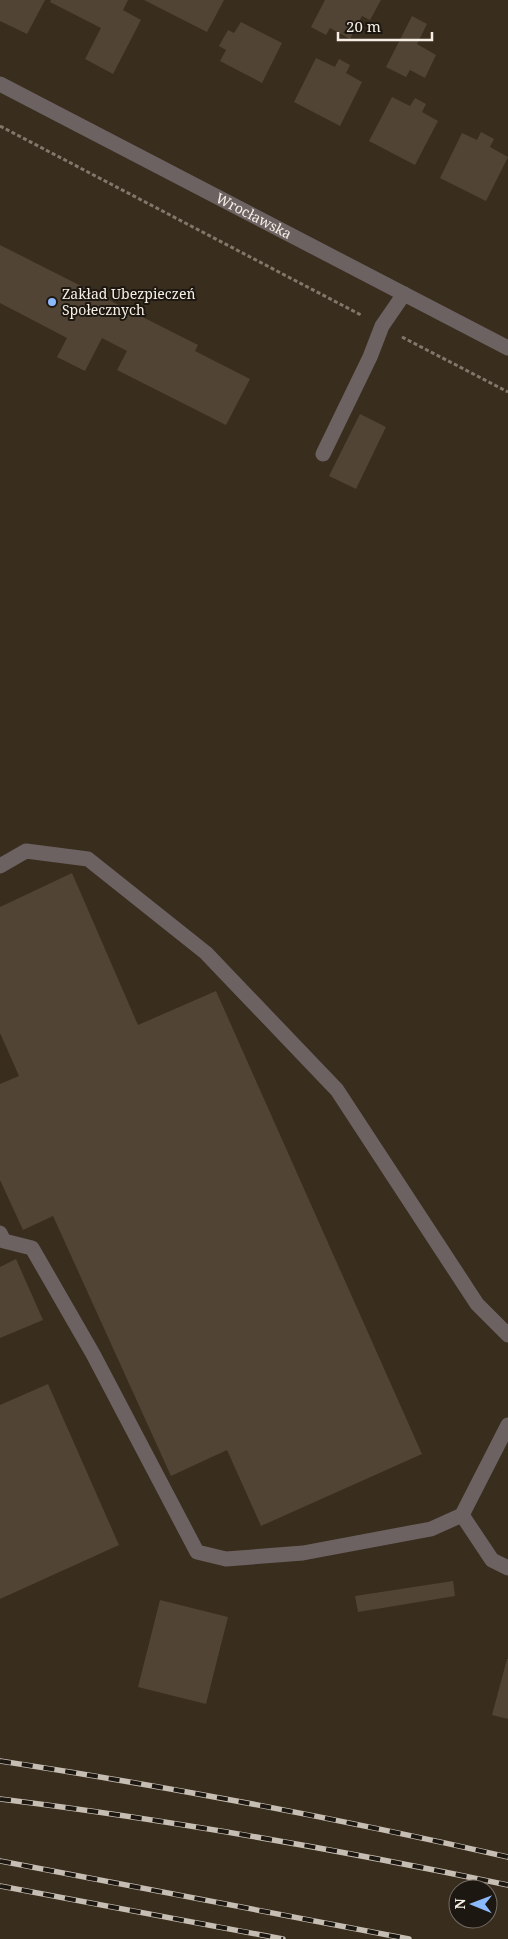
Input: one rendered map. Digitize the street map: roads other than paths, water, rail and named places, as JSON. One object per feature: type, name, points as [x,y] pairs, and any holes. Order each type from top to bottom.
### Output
[{"type":"street","name":"Wrocławska","points":[[0,84],[508,348]]},
{"type":"street","points":[[322,454],[370,357],[382,326],[404,294]]},
{"type":"street","points":[[0,866],[26,851],[88,859],[206,953],[337,1090],[477,1304],[508,1335]]},
{"type":"street","points":[[0,1233],[4,1241],[32,1248],[93,1354],[197,1552],[226,1560],[303,1553],[431,1529],[462,1515],[508,1425]]},
{"type":"street","points":[[462,1515],[492,1560],[508,1568]]},
{"type":"railway","points":[[0,1761],[255,1805],[508,1857]]},
{"type":"railway","points":[[0,1799],[128,1816],[255,1837],[508,1885]]},
{"type":"railway","points":[[0,1861],[409,1939]]},
{"type":"railway","points":[[0,1886],[283,1939]]},
{"type":"place","name":"Zakład Ubezpieczeń Społecznych","points":[[52,302]]}]
